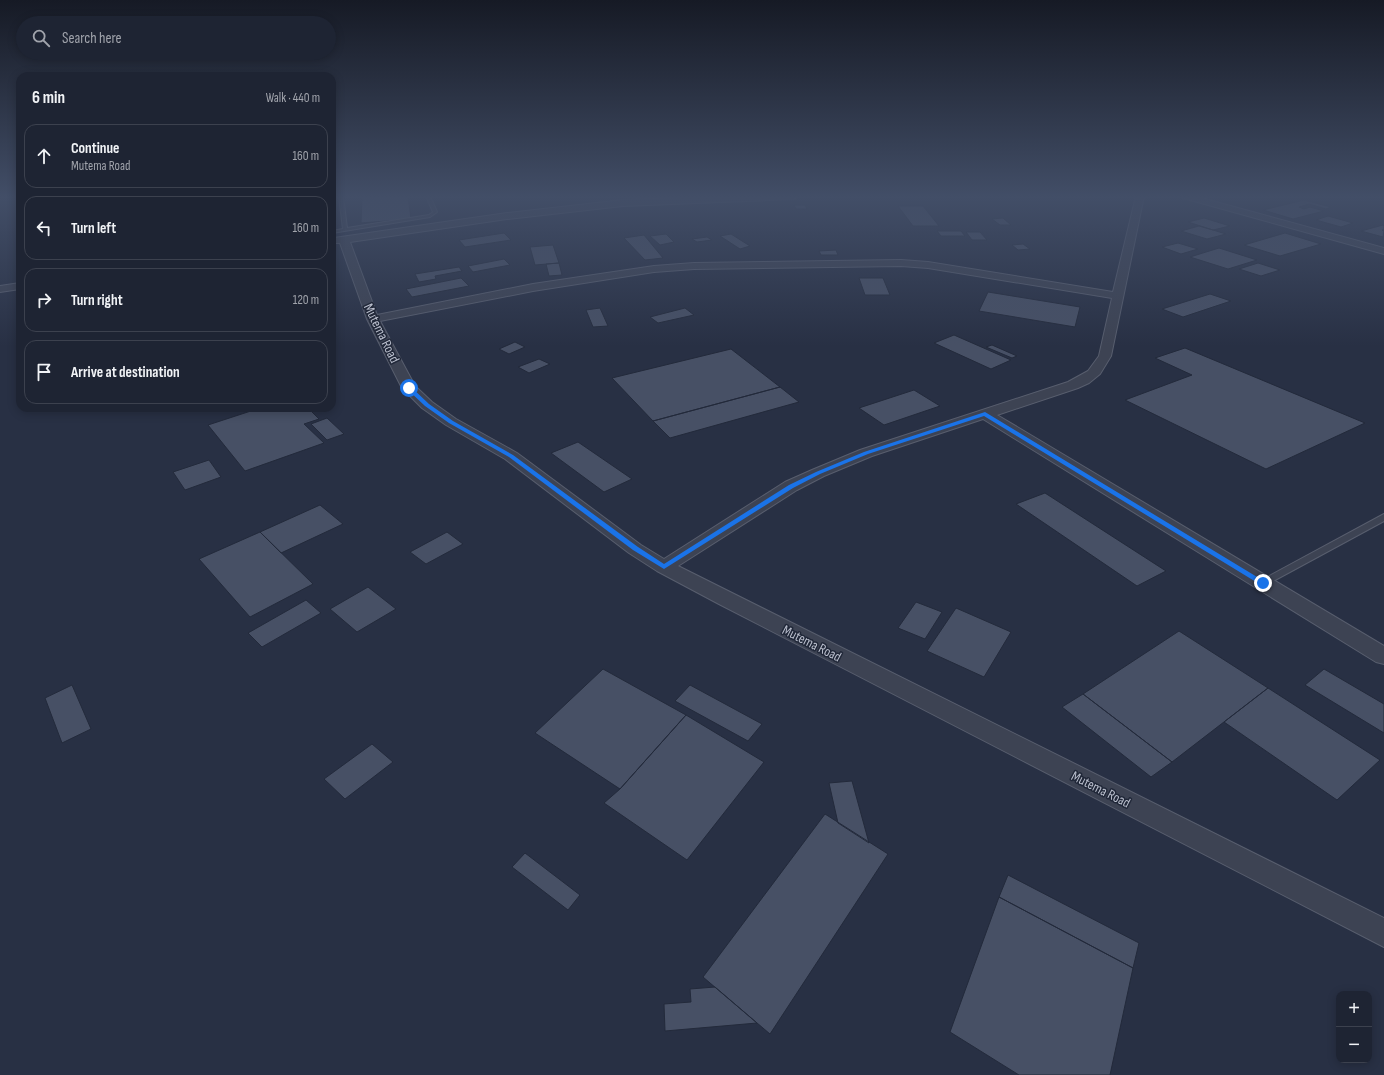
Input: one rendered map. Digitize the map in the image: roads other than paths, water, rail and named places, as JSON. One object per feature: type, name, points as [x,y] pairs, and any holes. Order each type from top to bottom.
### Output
[{"type":"street","name":"Mutema Road","points":[[344,246],[354,264],[358,280],[373,319],[409,388],[427,405],[451,422],[511,456],[635,549],[664,567],[1384,933]]},
{"type":"street","points":[[664,567],[791,486],[818,473],[866,453],[1073,385],[1087,379],[1099,369],[1105,356],[1129,246]]},
{"type":"street","points":[[1370,246],[1384,250]]},
{"type":"street","points":[[373,319],[584,279],[645,270],[694,266],[928,265],[1119,296]]},
{"type":"street","points":[[0,289],[16,287]]},
{"type":"street","points":[[985,414],[1384,656]]},
{"type":"lane","points":[[1263,583],[1384,517]]}]
